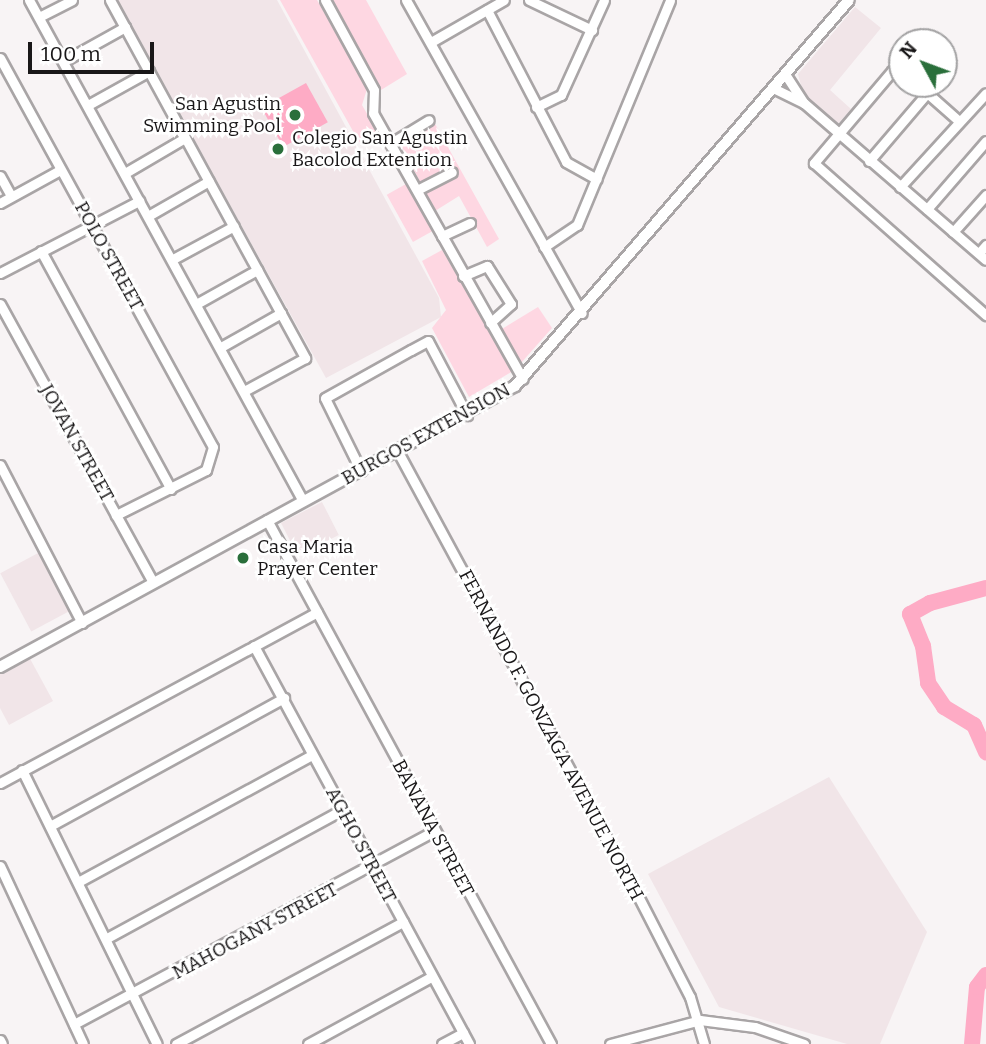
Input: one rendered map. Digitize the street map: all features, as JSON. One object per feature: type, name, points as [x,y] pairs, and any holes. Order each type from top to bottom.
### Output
[{"type":"main road","name":"BURGOS EXTENSION","points":[[0,667],[267,520],[467,415],[523,379],[849,0]]},
{"type":"street","points":[[29,0],[198,303],[303,501]]},
{"type":"street","points":[[39,16],[72,0]]},
{"type":"street","points":[[110,0],[305,358],[244,391]]},
{"type":"street","points":[[325,0],[374,90],[370,106],[523,379]]},
{"type":"street","points":[[406,0],[582,313]]},
{"type":"street","points":[[430,42],[505,0]]},
{"type":"street","points":[[529,0],[592,30]]},
{"type":"street","points":[[536,107],[561,94],[604,0]]},
{"type":"street","points":[[544,247],[577,225],[670,0]]},
{"type":"street","points":[[487,10],[566,162],[597,179]]},
{"type":"street","points":[[64,61],[125,27]]},
{"type":"street","name":"POLO STREET","points":[[0,58],[60,170],[93,222],[214,455],[206,470],[171,489]]},
{"type":"street","points":[[88,105],[149,71]]},
{"type":"street","points":[[785,75],[804,103],[982,257],[986,246]]},
{"type":"street","points":[[888,76],[814,163],[986,315]]},
{"type":"street","points":[[773,88],[804,103]]},
{"type":"street","points":[[900,187],[986,93]]},
{"type":"street","points":[[869,161],[923,98]]},
{"type":"street","points":[[933,98],[959,121]]},
{"type":"street","points":[[391,143],[429,120]]},
{"type":"street","points":[[125,173],[185,138]]},
{"type":"street","points":[[927,209],[986,141]]},
{"type":"street","points":[[0,203],[60,170]]},
{"type":"street","points":[[417,190],[452,172]]},
{"type":"street","points":[[0,176],[11,196]]},
{"type":"street","points":[[148,216],[209,181]]},
{"type":"street","points":[[953,232],[986,195]]},
{"type":"street","points":[[0,273],[93,222],[139,201]]},
{"type":"street","points":[[442,236],[470,223]]},
{"type":"street","points":[[173,259],[234,226]]},
{"type":"street","points":[[41,251],[171,489],[117,515]]},
{"type":"street","points":[[463,276],[487,266],[512,304],[490,323]]},
{"type":"street","points":[[198,303],[257,270]]},
{"type":"street","name":"JOVAN STREET","points":[[0,304],[153,582]]},
{"type":"street","points":[[221,347],[281,313]]},
{"type":"street","points":[[361,471],[326,398],[428,341],[467,415]]},
{"type":"street","name":"FERNANDO F. GONZAGA AVENUE NORTH","points":[[398,452],[636,892],[700,1020],[704,1044]]},
{"type":"street","points":[[0,465],[82,622]]},
{"type":"street","name":"BANANA STREET","points":[[267,520],[551,1044]]},
{"type":"street","points":[[0,783],[317,612]]},
{"type":"street","name":"AGHO STREET","points":[[254,646],[469,1044]]},
{"type":"street","points":[[50,825],[284,698]]},
{"type":"street","points":[[78,882],[312,755]]},
{"type":"street","points":[[22,770],[157,1044]]},
{"type":"street","points":[[107,938],[342,810]]},
{"type":"street","name":"MAHOGANY STREET","points":[[74,1024],[133,996],[373,867],[434,831]]},
{"type":"street","points":[[0,866],[83,1044]]},
{"type":"street","points":[[176,1044],[402,922]]},
{"type":"street","points":[[308,1044],[431,977]]},
{"type":"street","points":[[610,1044],[658,1028],[700,1020],[755,1027],[804,1044]]},
{"type":"street","points":[[442,1044],[463,1033]]},
{"type":"shaded area","name":"Colegio San Agustin Bacolod Extention","points":[[116,0],[277,0],[439,298],[441,317],[326,378]]},
{"type":"shaded area","points":[[280,0],[317,0],[367,89],[362,105],[378,133],[359,142]]},
{"type":"shaded area","points":[[333,0],[366,0],[407,74],[381,90]]},
{"type":"shaded area","points":[[855,7],[881,28],[830,90],[851,109],[838,124],[803,93],[798,74]]},
{"type":"shaded area","name":"San Agustin Swimming Pool","points":[[306,83],[328,122],[283,147],[261,108]]},
{"type":"shaded area","points":[[434,122],[499,239],[487,247],[459,196],[435,211],[400,143]]},
{"type":"shaded area","points":[[406,184],[432,231],[413,242],[387,195]]},
{"type":"shaded area","points":[[442,250],[513,371],[469,397],[432,328],[446,310],[422,261]]},
{"type":"shaded area","points":[[538,307],[552,328],[521,363],[502,329]]},
{"type":"shaded area","points":[[322,502],[339,535],[298,556],[281,523]]},
{"type":"shaded area","points":[[40,552],[71,610],[31,631],[0,573]]},
{"type":"shaded area","points":[[28,655],[53,701],[9,725],[0,708],[0,670]]},
{"type":"shaded area","points":[[829,777],[927,932],[880,1044],[847,1044],[719,1007],[648,874]]},
{"type":"waterway","points":[[986,588],[930,603],[910,614],[923,646],[928,683],[944,707],[974,725],[986,752]]},
{"type":"waterway","points":[[972,1044],[977,987],[986,975]]},
{"type":"place","name":"San Agustin Swimming Pool","points":[[295,115]]},
{"type":"place","name":"Colegio San Agustin Bacolod Extention","points":[[278,149]]},
{"type":"place","name":"Casa Maria Prayer Center","points":[[243,558]]}]
